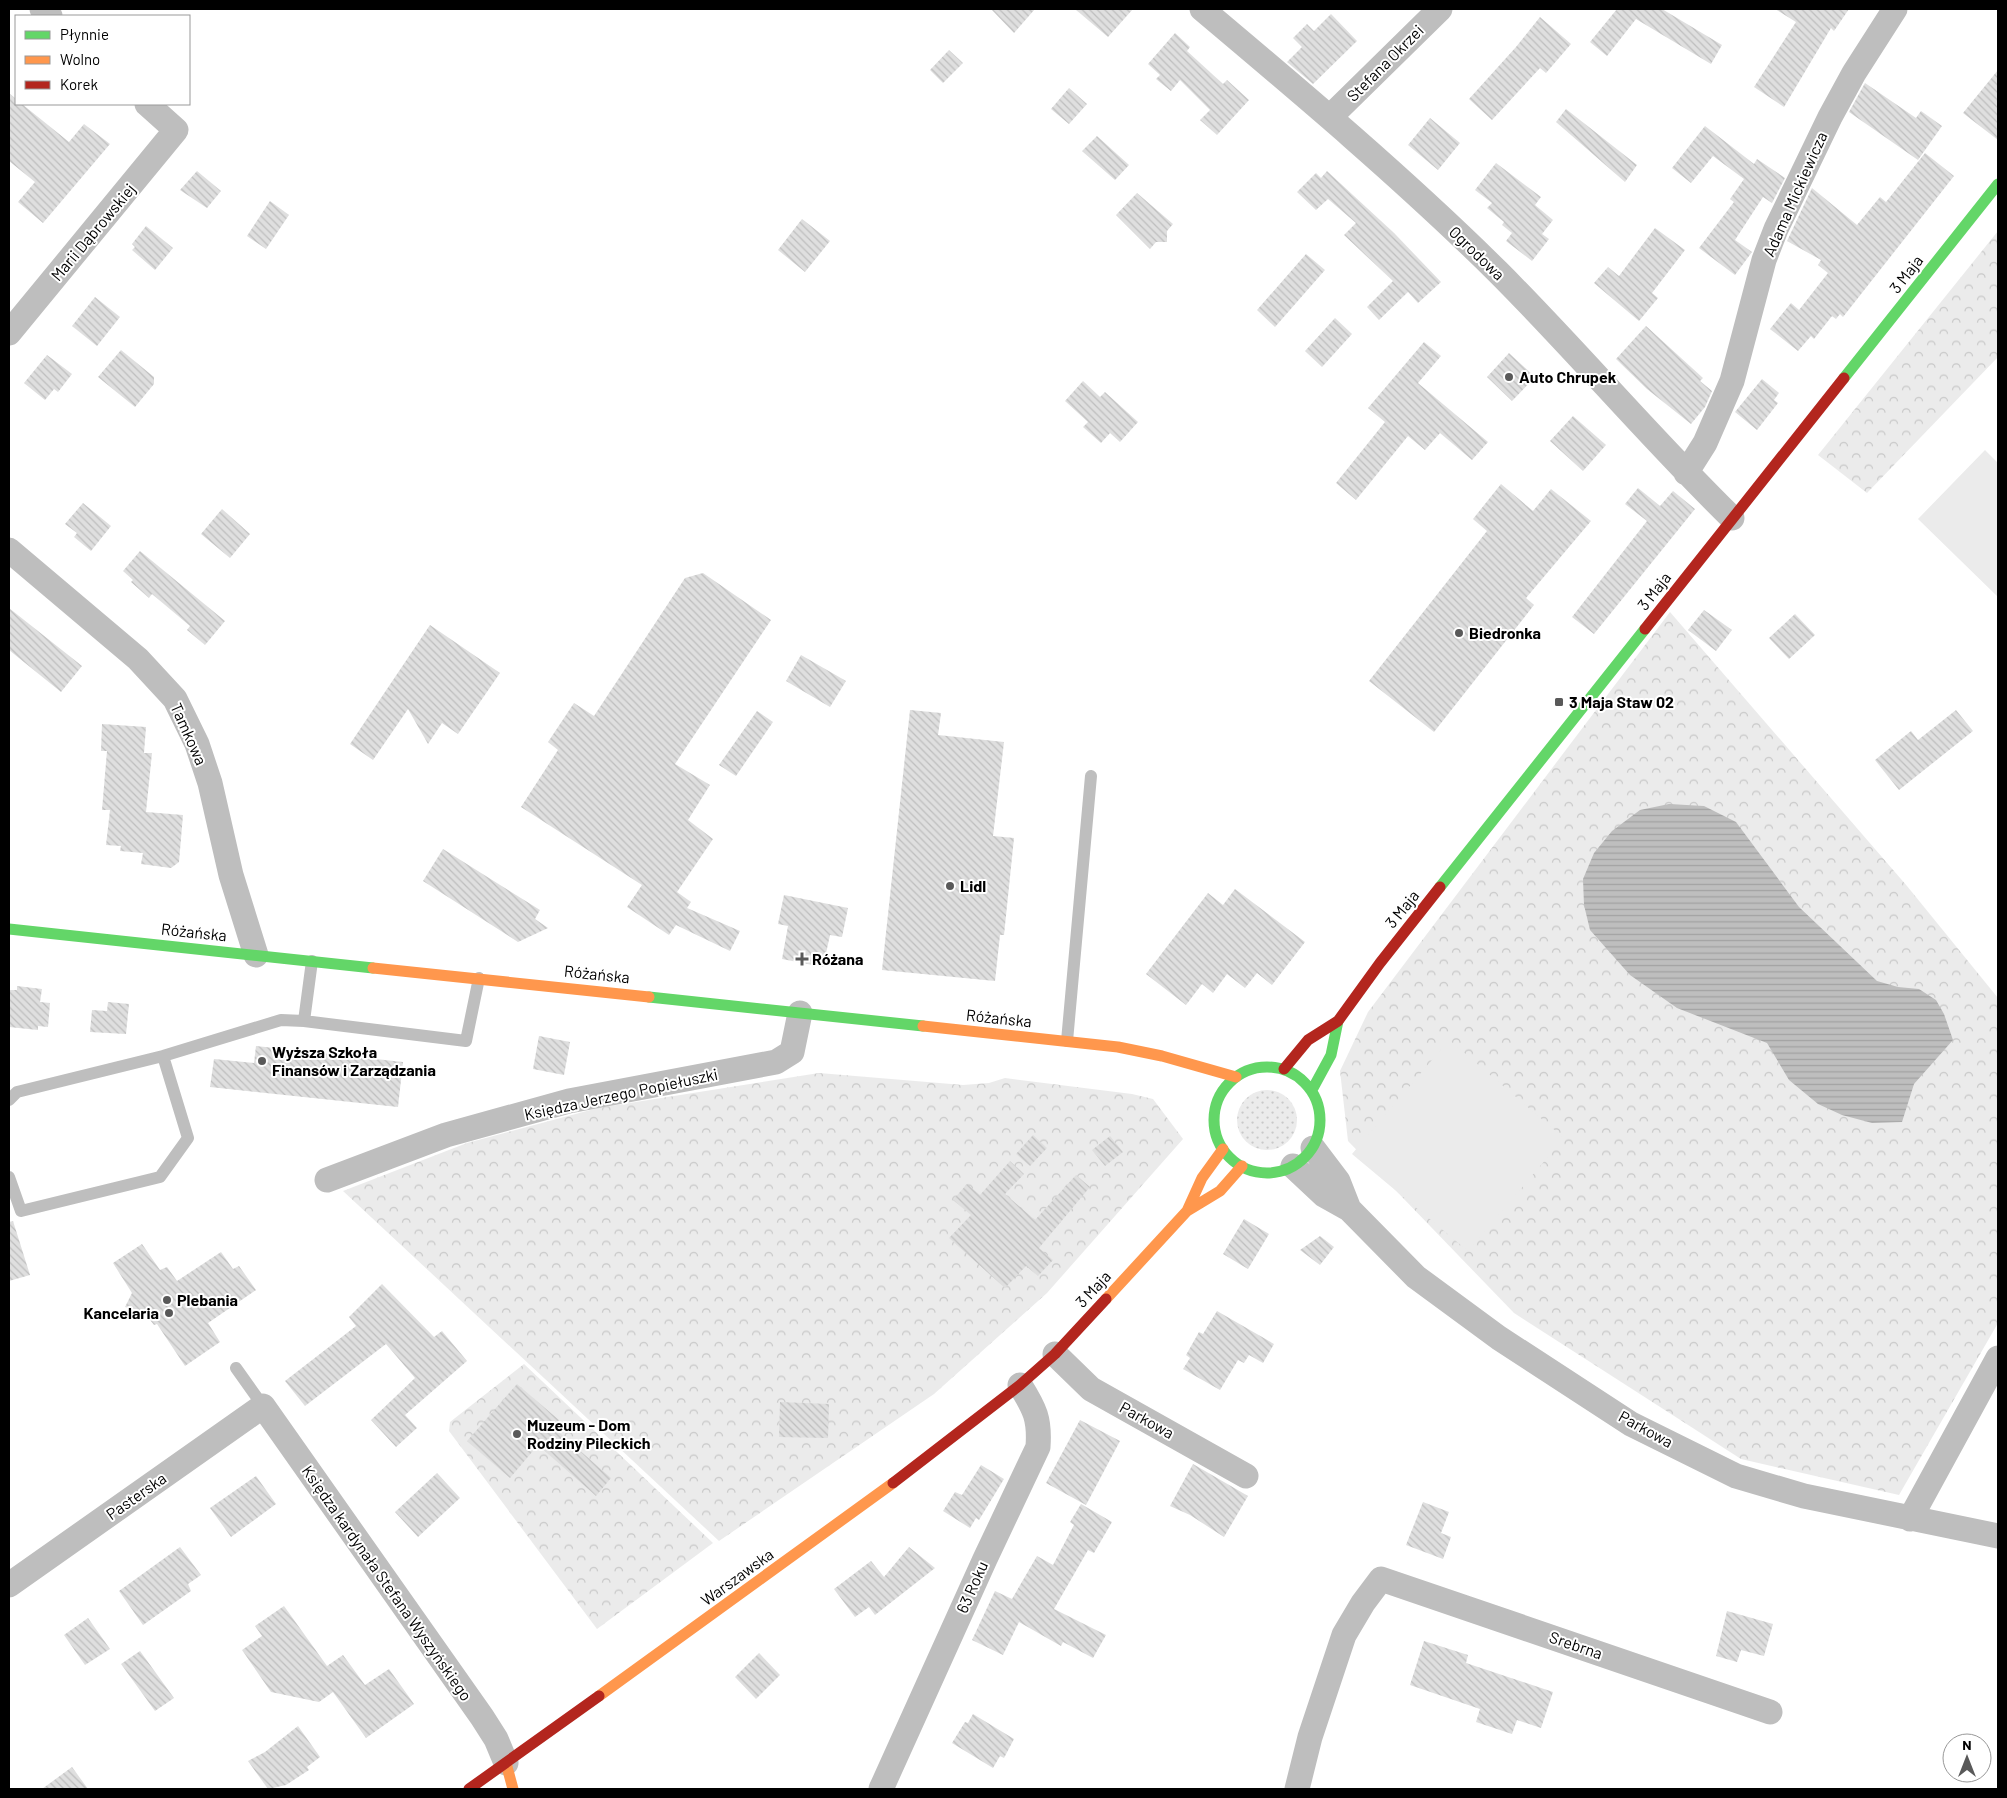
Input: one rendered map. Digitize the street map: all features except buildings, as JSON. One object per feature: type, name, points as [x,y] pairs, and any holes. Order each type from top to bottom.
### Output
[{"type":"street","name":"Ogrodowa","points":[[1202,9],[1330,117],[1499,273],[1686,473],[1732,518]]},
{"type":"street","name":"Stefana Okrzei","points":[[1330,117],[1440,9]]},
{"type":"street","name":"Adama Mickiewicza","points":[[1686,473],[1705,443],[1732,381],[1764,260],[1776,229],[1830,117],[1854,73],[1895,9]]},
{"type":"street","name":"Marii Dąbrowskiej","points":[[9,334],[176,130],[148,105]]},
{"type":"street","name":"3 Maja","points":[[1284,1069],[1308,1040],[1338,1021],[1380,963],[1732,518],[1994,199],[1998,184]]},
{"type":"street","name":"Tamkowa","points":[[9,550],[138,659],[175,699],[197,744],[210,783],[231,875],[256,955]]},
{"type":"street","name":"Różańska","points":[[9,929],[1118,1047],[1162,1056],[1180,1063],[1236,1077]]},
{"type":"street","name":"Księdza Jerzego Popiełuszki","points":[[327,1180],[446,1135],[569,1102],[776,1062],[792,1052],[800,1013]]},
{"type":"street","name":"3 Maja","points":[[1312,1090],[1331,1055],[1338,1021]]},
{"type":"street","name":"Różańska","points":[[1180,1063],[1199,1080]]},
{"type":"street","points":[[1267,1066],[1284,1069],[1299,1077],[1312,1090],[1318,1104],[1321,1119],[1319,1134],[1313,1148],[1293,1166],[1276,1172],[1259,1172],[1242,1166],[1223,1149],[1214,1124],[1216,1095],[1236,1077],[1251,1069],[1267,1066]]},
{"type":"street","name":"Parkowa","points":[[1313,1148],[1338,1181],[1349,1209]]},
{"type":"street","name":"3 Maja","points":[[1187,1211],[1202,1178],[1223,1149]]},
{"type":"street","name":"3 Maja","points":[[1020,1386],[1055,1354],[1187,1211],[1220,1191],[1242,1166]]},
{"type":"street","name":"Parkowa","points":[[1293,1166],[1324,1195],[1349,1209],[1416,1277],[1499,1338],[1632,1424],[1736,1476],[1804,1496],[1998,1536]]},
{"type":"street","name":"Parkowa","points":[[1055,1354],[1091,1389],[1246,1476]]},
{"type":"street","points":[[1910,1519],[1998,1358]]},
{"type":"street","name":"Warszawska","points":[[469,1789],[866,1504],[1020,1386]]},
{"type":"street","name":"63 Roku","points":[[881,1789],[1038,1447],[1040,1426],[1032,1404],[1020,1386]]},
{"type":"street","name":"Pasterska","points":[[9,1585],[263,1406]]},
{"type":"street","name":"Księdza kardynała Stefana Wyszyńskiego","points":[[263,1406],[482,1717],[496,1739],[506,1763]]},
{"type":"street","name":"Srebrna","points":[[1297,1789],[1310,1737],[1344,1635],[1363,1603],[1381,1579],[1770,1712]]},
{"type":"street","points":[[506,1763],[513,1789]]},
{"type":"lane","points":[[1066,1041],[1091,776]]},
{"type":"lane","points":[[304,1021],[312,961]]},
{"type":"lane","points":[[9,1100],[17,1092],[163,1056],[281,1020],[304,1021],[466,1042],[479,978]]},
{"type":"lane","points":[[9,1177],[21,1211],[160,1177],[188,1138],[163,1056]]},
{"type":"lane","points":[[236,1368],[263,1406]]},
{"type":"green space","points":[[1998,231],[1998,357],[1867,493],[1818,455]]},
{"type":"green space","points":[[1985,450],[1998,463],[1998,597],[1918,519]]},
{"type":"green space","points":[[1670,612],[1907,886],[1998,998],[1998,1323],[1899,1495],[1741,1459],[1514,1313],[1348,1141],[1340,1071],[1368,1012]]},
{"type":"green space","points":[[1449,1040],[1564,1138],[1468,1251],[1352,1154]]},
{"type":"green space","points":[[819,1073],[963,1085],[989,1083],[1005,1078],[1132,1094],[1153,1099],[1183,1139],[1047,1293],[934,1394],[719,1541],[343,1191],[467,1143],[598,1108]]},
{"type":"green space","points":[[1261,1090],[1273,1090],[1284,1095],[1292,1103],[1297,1114],[1295,1132],[1284,1145],[1273,1150],[1261,1150],[1250,1145],[1242,1137],[1237,1126],[1237,1114],[1242,1103],[1250,1095]]},
{"type":"green space","points":[[524,1364],[713,1543],[597,1629],[449,1431],[450,1422]]},
{"type":"shaded area","points":[[1669,804],[1704,806],[1736,822],[1799,907],[1877,981],[1898,987],[1919,989],[1936,1000],[1944,1014],[1953,1040],[1914,1084],[1902,1122],[1872,1123],[1842,1115],[1818,1104],[1789,1080],[1767,1043],[1677,1008],[1630,975],[1590,930],[1584,905],[1583,879],[1594,853],[1612,831],[1640,810]]},
{"type":"traffic: fast","points":[[1844,378],[1998,184]]},
{"type":"traffic: fast","points":[[1440,887],[1645,629]]},
{"type":"traffic: fast","points":[[9,929],[373,968]]},
{"type":"traffic: fast","points":[[649,997],[923,1026]]},
{"type":"traffic: fast","points":[[1312,1090],[1331,1055],[1338,1021]]},
{"type":"traffic: fast","points":[[1267,1067],[1287,1071],[1304,1083],[1316,1100],[1320,1120],[1316,1140],[1304,1157],[1287,1169],[1267,1173],[1247,1169],[1230,1157],[1218,1140],[1214,1120],[1218,1100],[1230,1083],[1247,1071],[1267,1067]]},
{"type":"traffic: slow","points":[[373,968],[649,997]]},
{"type":"traffic: slow","points":[[923,1026],[1118,1047],[1162,1056],[1236,1077]]},
{"type":"traffic: slow","points":[[1187,1211],[1202,1178],[1223,1149]]},
{"type":"traffic: slow","points":[[1106,1299],[1187,1211],[1220,1191],[1242,1166]]},
{"type":"traffic: slow","points":[[599,1696],[893,1483]]},
{"type":"traffic: slow","points":[[506,1763],[513,1789]]},
{"type":"traffic: jam","points":[[1645,629],[1844,378]]},
{"type":"traffic: jam","points":[[1284,1069],[1308,1040],[1338,1021],[1380,963],[1440,887]]},
{"type":"traffic: jam","points":[[893,1483],[1020,1385],[1055,1354],[1106,1299]]},
{"type":"traffic: jam","points":[[469,1789],[599,1696]]},
{"type":"place","name":"Auto Chrupek","points":[[1509,377]]},
{"type":"place","name":"Biedronka","points":[[1459,633]]},
{"type":"place","name":"3 Maja Staw 02","points":[[1559,702]]},
{"type":"place","name":"Lidl","points":[[950,886]]},
{"type":"place","name":"Różana","points":[[802,959]]},
{"type":"place","name":"Wyższa Szkoła Finansów i Zarządzania","points":[[262,1061]]},
{"type":"place","name":"Plebania","points":[[167,1300]]},
{"type":"place","name":"Kancelaria","points":[[169,1313]]},
{"type":"place","name":"Muzeum - Dom Rodziny Pileckich","points":[[517,1434]]}]
